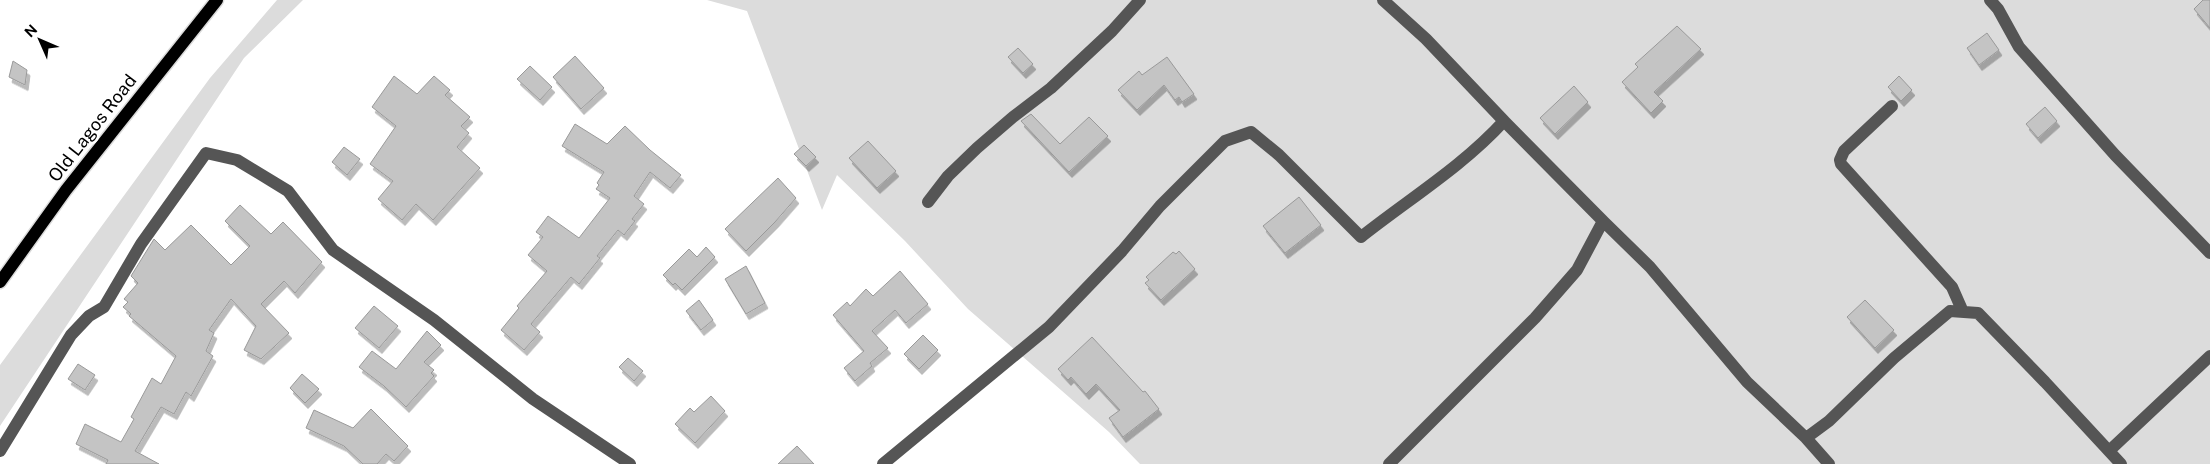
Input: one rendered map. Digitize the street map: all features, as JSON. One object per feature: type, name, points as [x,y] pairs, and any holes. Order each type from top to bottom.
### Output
[{"type":"main road","name":"Old Lagos Road","points":[[0,282],[66,190],[217,0]]},
{"type":"street","points":[[928,202],[948,176],[977,148],[1051,88],[1112,31],[1140,0]]},
{"type":"street","points":[[1383,0],[1426,39],[1504,121],[1650,267],[1747,382],[1806,438],[1829,464]]},
{"type":"street","points":[[1990,0],[1998,9],[2018,48],[2115,155],[2210,254]]},
{"type":"street","points":[[1892,106],[1844,151],[1840,160],[1841,164],[1952,287],[1963,312]]},
{"type":"street","points":[[883,464],[1049,327],[1122,251],[1160,206],[1225,141],[1251,132],[1279,154],[1361,237],[1444,174],[1491,135],[1504,121]]},
{"type":"street","points":[[0,451],[71,335],[88,316],[104,307],[141,244],[179,188],[206,153],[237,160],[288,191],[334,250],[434,320],[533,399],[630,464]]},
{"type":"street","points":[[1389,464],[1535,318],[1576,270],[1603,221]]},
{"type":"street","points":[[1806,438],[1830,421],[1865,385],[1950,311],[1963,312],[1978,314],[2122,464]]},
{"type":"street","points":[[2109,451],[2210,356]]},
{"type":"shaded area","points":[[277,0],[303,0],[244,58],[0,426],[0,365],[210,78]]},
{"type":"shaded area","points":[[707,0],[2210,0],[2210,464],[1140,464],[1109,432],[968,309],[905,241],[837,175],[822,210],[747,11]]},
{"type":"building","points":[[2203,0],[2210,0],[2210,28],[2194,9]]},
{"type":"building","points":[[1677,26],[1701,49],[1654,92],[1663,101],[1651,113],[1622,82],[1638,67],[1635,64]]},
{"type":"building","points":[[1987,33],[1999,50],[1979,65],[1967,48]]},
{"type":"building","points":[[1018,48],[1033,64],[1023,73],[1008,57]]},
{"type":"building","points":[[575,56],[604,88],[581,109],[553,77]]},
{"type":"building","points":[[1167,57],[1194,94],[1182,102],[1179,97],[1175,100],[1164,85],[1137,110],[1118,90],[1139,71],[1142,75]]},
{"type":"building","points":[[13,61],[27,70],[25,85],[9,77]]},
{"type":"building","points":[[530,66],[552,87],[540,100],[517,79]]},
{"type":"building","points":[[394,76],[417,94],[434,76],[450,90],[445,95],[470,117],[461,126],[469,133],[457,147],[480,168],[433,220],[416,204],[402,220],[378,199],[393,181],[370,164],[396,126],[372,107]]},
{"type":"building","points":[[1899,76],[1912,90],[1901,101],[1888,87]]},
{"type":"building","points":[[1574,86],[1588,102],[1555,134],[1540,118]]},
{"type":"building","points":[[2045,107],[2057,121],[2038,138],[2026,124]]},
{"type":"building","points":[[1031,114],[1060,144],[1089,117],[1108,136],[1069,172],[1021,121]]},
{"type":"building","points":[[575,124],[607,144],[625,126],[650,150],[681,175],[670,188],[650,172],[634,196],[644,204],[632,219],[635,221],[624,235],[618,230],[597,256],[600,258],[579,284],[571,277],[531,324],[540,332],[524,350],[501,330],[519,308],[517,306],[547,271],[528,255],[543,237],[536,232],[548,216],[579,238],[610,198],[596,189],[599,185],[597,183],[604,172],[562,146]]},
{"type":"building","points":[[868,141],[896,171],[877,188],[849,158]]},
{"type":"building","points":[[804,145],[816,157],[806,166],[794,154]]},
{"type":"building","points":[[344,147],[360,159],[347,175],[332,162]]},
{"type":"building","points":[[778,178],[796,198],[746,251],[725,229]]},
{"type":"building","points":[[1299,197],[1321,225],[1285,253],[1263,226]]},
{"type":"building","points":[[240,205],[271,234],[283,222],[322,262],[295,293],[284,281],[261,304],[289,333],[261,359],[244,350],[256,326],[231,299],[209,330],[214,333],[206,351],[213,356],[191,396],[186,392],[174,414],[161,407],[135,451],[159,464],[106,464],[108,460],[76,444],[85,424],[121,442],[134,419],[131,417],[152,378],[161,384],[176,356],[129,316],[131,314],[123,307],[128,302],[124,299],[138,283],[131,276],[154,239],[165,250],[191,225],[231,265],[250,246],[225,221]]},
{"type":"building","points":[[706,247],[715,257],[682,290],[675,283],[673,285],[663,275],[689,249],[697,257]]},
{"type":"building","points":[[1179,251],[1195,269],[1161,300],[1145,283],[1149,280],[1146,277],[1173,252],[1176,254]]},
{"type":"building","points":[[746,266],[765,303],[746,314],[725,279]]},
{"type":"building","points":[[900,271],[928,304],[906,323],[895,310],[872,331],[888,348],[870,363],[872,366],[855,381],[844,368],[864,351],[833,315],[847,302],[850,306],[866,289],[873,296]]},
{"type":"building","points":[[699,300],[713,320],[701,330],[686,311]]},
{"type":"building","points":[[1865,300],[1894,330],[1875,348],[1847,317]]},
{"type":"building","points":[[374,306],[398,326],[379,348],[355,328]]},
{"type":"building","points":[[427,331],[441,345],[424,362],[434,370],[431,373],[434,376],[406,407],[384,386],[359,367],[372,351],[396,369]]},
{"type":"building","points":[[923,335],[938,350],[919,369],[904,354]]},
{"type":"building","points":[[1092,337],[1143,392],[1145,391],[1159,409],[1123,437],[1109,418],[1120,410],[1096,384],[1086,394],[1071,377],[1068,380],[1058,369]]},
{"type":"building","points":[[628,358],[643,371],[634,381],[619,367]]},
{"type":"building","points":[[78,364],[95,375],[85,390],[68,379]]},
{"type":"building","points":[[302,374],[319,389],[305,403],[290,388]]},
{"type":"building","points":[[711,396],[725,411],[695,443],[675,424],[690,408],[694,412]]},
{"type":"building","points":[[371,409],[408,446],[394,461],[386,454],[377,464],[363,464],[344,446],[306,428],[314,410],[353,428]]},
{"type":"building","points":[[797,446],[814,464],[778,464]]}]
